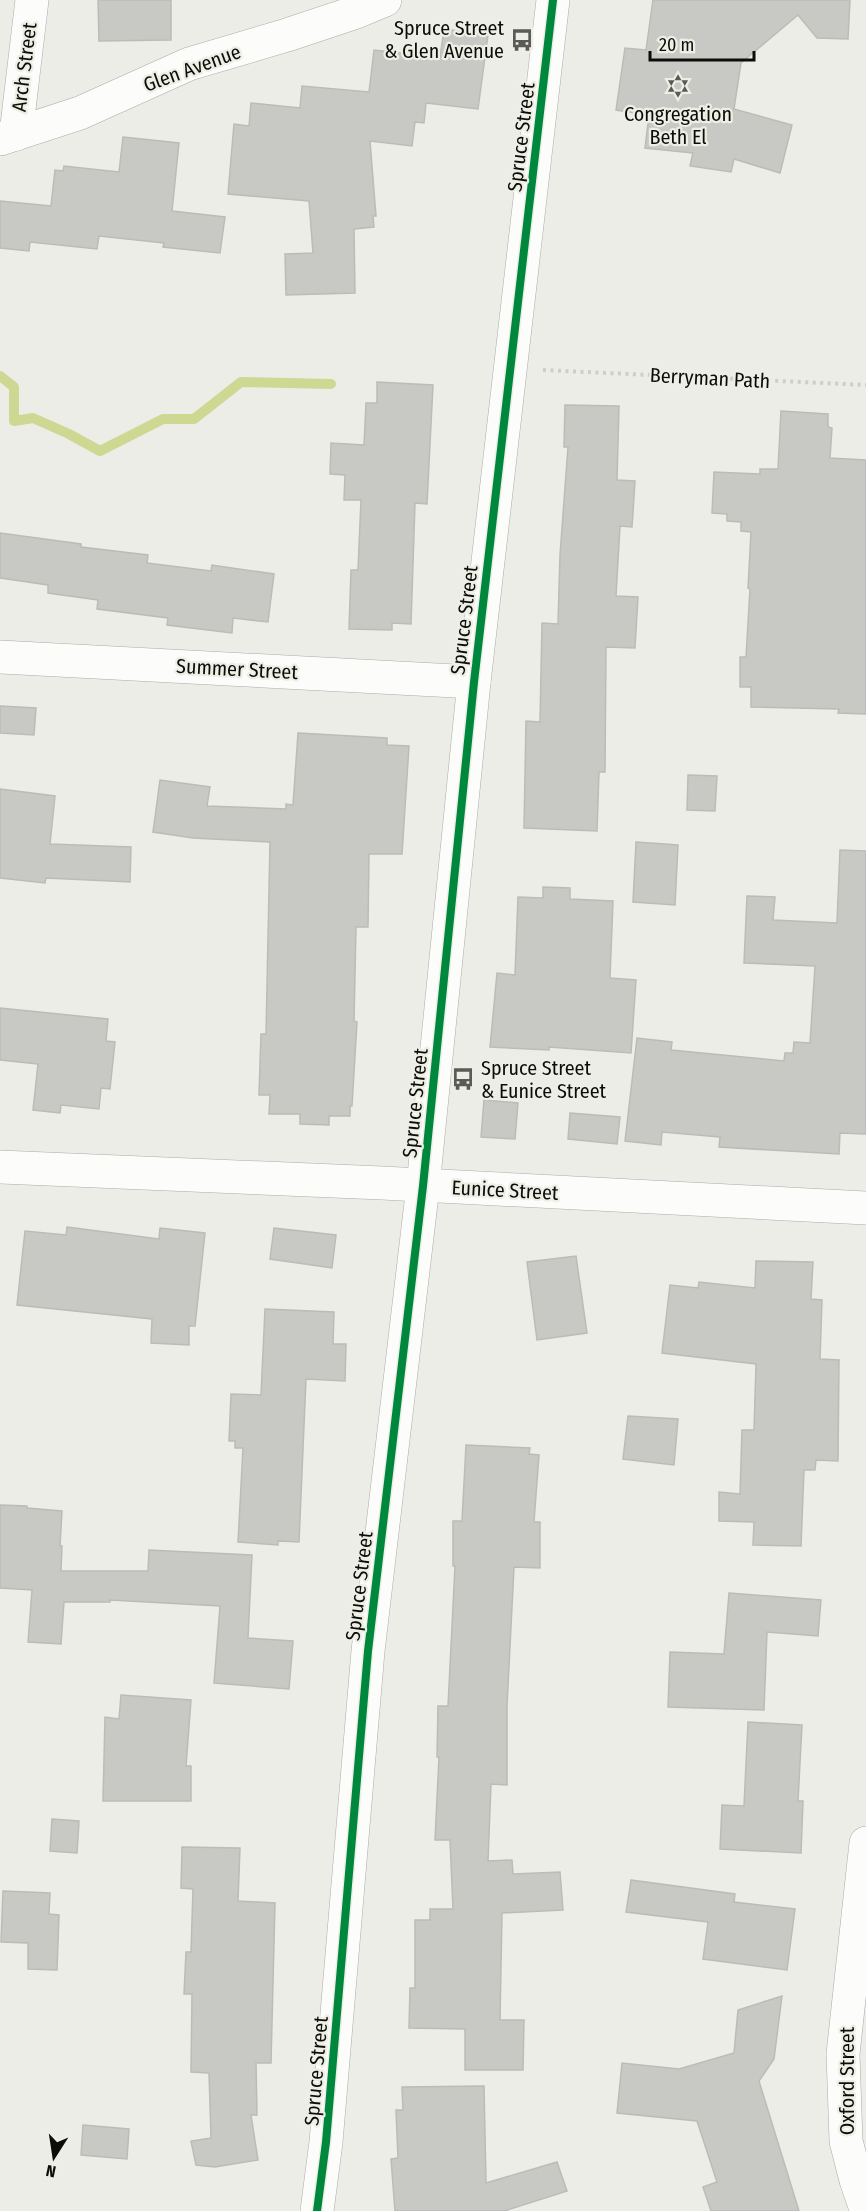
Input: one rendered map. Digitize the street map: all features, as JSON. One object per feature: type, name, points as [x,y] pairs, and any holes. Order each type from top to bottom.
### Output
[{"type":"street","name":"Arch Street","points":[[8,137],[32,0]]},
{"type":"street","name":"Glen Avenue","points":[[8,137],[80,113],[189,64],[286,35],[385,0]]},
{"type":"street","name":"Spruce Street","points":[[317,2211],[326,2142],[368,1651],[423,1186],[474,682],[553,0]]},
{"type":"street","name":"Summer Street","points":[[0,657],[474,682]]},
{"type":"street","name":"Eunice Street","points":[[0,1167],[866,1208]]},
{"type":"street","name":"Oxford Street","points":[[866,1843],[843,2054],[846,2141],[866,2209]]},
{"type":"building","points":[[98,0],[171,0],[171,40],[99,41]]},
{"type":"building","name":"Congregation Beth El","points":[[653,0],[850,0],[848,39],[817,38],[798,15],[741,63],[734,109],[792,125],[780,173],[734,159],[731,172],[690,166],[693,153],[645,148],[649,115],[616,110],[625,48],[646,50]]},
{"type":"building","points":[[444,29],[488,35],[478,109],[426,103],[424,123],[415,122],[412,146],[370,141],[376,216],[373,216],[374,227],[354,229],[355,293],[286,295],[285,254],[313,253],[309,201],[228,194],[234,124],[249,126],[251,103],[300,108],[302,86],[369,92],[374,50],[440,57]]},
{"type":"building","points":[[123,137],[179,143],[172,211],[225,217],[220,253],[163,247],[164,243],[99,236],[97,249],[30,242],[29,251],[0,248],[0,201],[51,206],[55,170],[63,171],[64,166],[119,172]]},
{"type":"building","points":[[377,382],[433,385],[427,504],[415,503],[411,624],[392,623],[392,630],[349,629],[351,570],[358,570],[361,500],[344,500],[345,475],[330,474],[331,443],[364,445],[366,403],[377,403]]},
{"type":"building","points":[[565,405],[619,406],[617,480],[635,481],[632,527],[620,526],[616,596],[638,597],[635,648],[606,647],[605,772],[599,772],[597,831],[524,828],[526,721],[540,722],[542,623],[558,624],[560,555],[568,447],[564,447]]},
{"type":"building","points":[[781,411],[828,414],[828,427],[832,428],[830,458],[866,460],[866,714],[838,713],[839,709],[751,707],[751,687],[740,687],[740,657],[746,657],[751,532],[741,531],[741,522],[727,521],[727,514],[712,513],[714,472],[760,474],[760,469],[778,469]]},
{"type":"building","points":[[0,533],[81,544],[81,547],[148,555],[147,563],[211,571],[212,565],[274,574],[268,622],[233,618],[232,633],[167,625],[168,618],[97,609],[98,600],[48,593],[48,585],[0,578]]},
{"type":"building","points":[[0,706],[36,708],[34,735],[0,733]]},
{"type":"building","points":[[298,733],[387,738],[387,745],[409,746],[402,854],[369,854],[368,927],[356,927],[354,1021],[357,1022],[350,1116],[329,1116],[329,1125],[300,1124],[300,1114],[269,1114],[270,1095],[259,1095],[261,1034],[266,1034],[270,842],[193,838],[153,832],[160,780],[210,787],[207,806],[286,809],[286,804],[293,805]]},
{"type":"building","points":[[688,775],[717,776],[715,811],[687,810]]},
{"type":"building","points":[[0,789],[55,796],[50,844],[131,847],[130,882],[46,878],[45,883],[0,878]]},
{"type":"building","points":[[636,842],[678,845],[675,905],[633,902]]},
{"type":"building","points":[[840,850],[866,851],[866,1134],[840,1133],[839,1154],[719,1147],[720,1137],[662,1132],[661,1145],[625,1141],[637,1038],[672,1042],[671,1050],[784,1061],[785,1053],[793,1053],[794,1042],[810,1043],[815,966],[744,963],[747,896],[775,897],[773,920],[837,923]]},
{"type":"building","points":[[543,887],[570,888],[570,899],[613,901],[610,978],[636,980],[631,1053],[549,1047],[549,1050],[490,1047],[497,973],[515,975],[518,897],[543,898]]},
{"type":"building","points":[[0,1008],[108,1019],[106,1041],[115,1042],[110,1089],[101,1088],[99,1109],[61,1105],[60,1113],[33,1110],[38,1064],[0,1060]]},
{"type":"building","points":[[484,1100],[518,1103],[515,1139],[481,1137]]},
{"type":"building","points":[[570,1113],[620,1117],[617,1144],[568,1139]]},
{"type":"building","points":[[67,1227],[159,1239],[160,1228],[205,1233],[195,1326],[189,1326],[189,1345],[151,1343],[152,1319],[17,1305],[25,1231],[66,1235]]},
{"type":"building","points":[[274,1228],[336,1235],[332,1268],[270,1259]]},
{"type":"building","points":[[576,1256],[587,1333],[537,1340],[527,1262]]},
{"type":"building","points":[[756,1261],[813,1262],[811,1299],[822,1300],[820,1359],[839,1360],[838,1461],[816,1460],[815,1470],[804,1470],[801,1546],[753,1545],[754,1522],[719,1521],[719,1492],[740,1494],[742,1430],[754,1430],[756,1364],[662,1353],[670,1285],[698,1288],[699,1282],[755,1288]]},
{"type":"building","points":[[265,1309],[334,1312],[333,1344],[346,1344],[345,1381],[306,1379],[299,1542],[278,1541],[278,1545],[238,1542],[243,1448],[235,1448],[235,1441],[229,1441],[231,1394],[261,1395]]},
{"type":"building","points":[[628,1416],[678,1419],[674,1465],[623,1459]]},
{"type":"building","points":[[466,1445],[530,1448],[529,1454],[539,1455],[534,1522],[540,1522],[540,1568],[514,1567],[507,1706],[507,1785],[491,1784],[488,1861],[512,1860],[513,1874],[560,1872],[563,1910],[502,1913],[500,2020],[524,2020],[523,2070],[465,2070],[465,2029],[409,2028],[410,1988],[415,1988],[415,1920],[430,1920],[430,1909],[453,1909],[450,1840],[435,1840],[439,1757],[437,1757],[438,1706],[448,1706],[455,1566],[453,1566],[453,1521],[462,1521]]},
{"type":"building","points":[[0,1505],[62,1511],[61,1571],[148,1571],[149,1550],[252,1555],[248,1638],[293,1641],[289,1689],[214,1683],[220,1606],[110,1600],[110,1602],[64,1602],[61,1644],[28,1642],[32,1590],[0,1588]]},
{"type":"building","points":[[729,1593],[821,1600],[818,1636],[767,1632],[764,1710],[668,1707],[670,1652],[724,1654]]},
{"type":"building","points":[[121,1695],[191,1700],[186,1766],[191,1766],[191,1801],[103,1801],[105,1717],[119,1719]]},
{"type":"building","points":[[748,1722],[802,1725],[798,1801],[803,1801],[801,1853],[720,1849],[722,1805],[744,1806]]},
{"type":"building","points":[[52,1819],[79,1821],[77,1853],[50,1851]]},
{"type":"building","points":[[182,1847],[240,1848],[238,1901],[275,1903],[271,2063],[256,2063],[257,2115],[251,2115],[258,2160],[215,2167],[196,2165],[191,2141],[211,2138],[209,2073],[191,2072],[192,1994],[184,1994],[186,1952],[191,1952],[193,1889],[181,1888]]},
{"type":"building","points":[[631,1880],[735,1894],[734,1902],[795,1909],[787,1970],[703,1959],[708,1922],[626,1912]]},
{"type":"building","points":[[3,1891],[50,1893],[49,1914],[59,1915],[57,1970],[28,1969],[28,1943],[1,1942]]},
{"type":"building","points":[[782,1996],[774,2059],[759,2081],[799,2211],[711,2211],[703,2187],[717,2182],[697,2121],[617,2113],[622,2063],[679,2069],[734,2053],[738,2010]]},
{"type":"building","points":[[484,2086],[486,2183],[557,2162],[567,2191],[504,2211],[395,2211],[391,2159],[398,2158],[396,2110],[403,2110],[402,2087]]},
{"type":"building","points":[[83,2125],[129,2129],[127,2159],[81,2155]]},
{"type":"waterway","points":[[0,376],[14,387],[14,421],[33,418],[100,451],[163,419],[194,419],[241,382],[331,384]]},
{"type":"cycle path","points":[[317,2211],[326,2142],[368,1651],[423,1186],[474,682],[553,0]]},
{"type":"place","name":"Spruce Street & Glen Avenue","points":[[522,40]]},
{"type":"place","name":"Congregation Beth El","points":[[678,86]]},
{"type":"place","name":"Spruce Street & Eunice Street","points":[[463,1079]]}]
